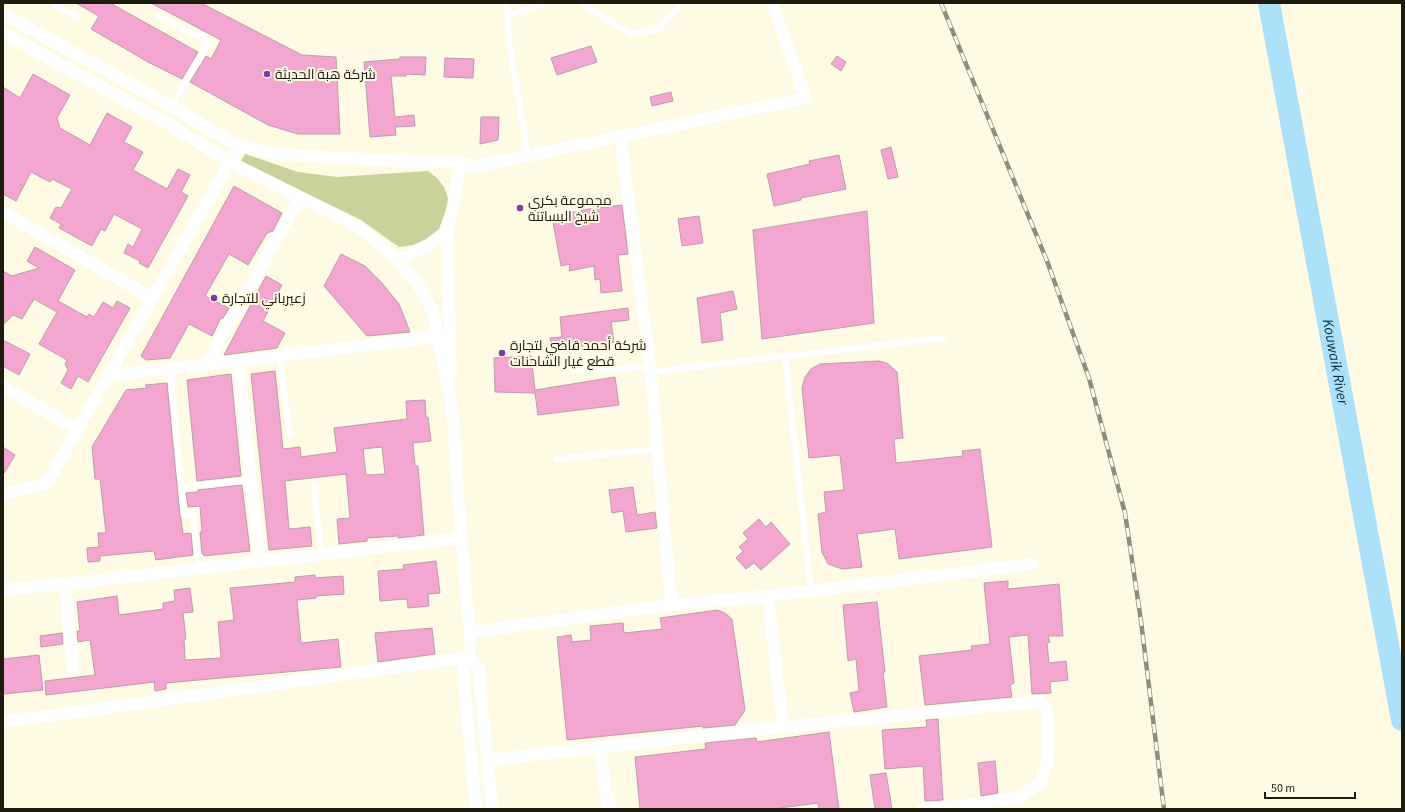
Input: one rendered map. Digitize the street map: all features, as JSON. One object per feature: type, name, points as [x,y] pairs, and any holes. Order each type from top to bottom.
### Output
[{"type":"street","points":[[3,14],[171,106],[239,146],[260,152],[275,154],[460,163],[478,166],[620,135],[806,98],[772,3]]},
{"type":"street","points":[[3,33],[165,122],[230,162],[356,225],[398,259],[420,288],[433,312],[452,408]]},
{"type":"street","points":[[620,135],[650,369],[671,605]]},
{"type":"street","points":[[3,494],[46,483],[239,146]]},
{"type":"street","points":[[460,163],[447,232],[452,408],[470,632],[470,657],[463,671],[476,809]]},
{"type":"street","points":[[206,365],[300,197]]},
{"type":"street","points":[[3,212],[152,298]]},
{"type":"street","points":[[398,259],[419,251],[447,232]]},
{"type":"street","points":[[107,376],[438,337]]},
{"type":"street","points":[[238,361],[260,561]]},
{"type":"street","points":[[3,386],[77,429]]},
{"type":"street","points":[[3,590],[462,538]]},
{"type":"street","points":[[470,632],[671,605],[768,596],[1032,564]]},
{"type":"street","points":[[64,584],[73,669]]},
{"type":"street","points":[[768,596],[783,727]]},
{"type":"street","points":[[3,721],[50,716],[470,657]]},
{"type":"street","points":[[470,657],[479,668],[492,809]]},
{"type":"street","points":[[488,760],[783,727],[1036,702],[1041,702],[1043,704],[1046,709],[1048,725],[1047,766],[1042,780],[1037,785],[1021,797],[970,805],[923,809]]},
{"type":"street","points":[[601,747],[605,791],[611,809]]},
{"type":"lane","points":[[52,3],[78,17]]},
{"type":"lane","points":[[507,3],[509,41],[528,155]]},
{"type":"lane","points":[[508,16],[542,3]]},
{"type":"lane","points":[[582,3],[632,34],[658,29],[677,9],[679,3]]},
{"type":"lane","points":[[158,15],[209,42],[171,106]]},
{"type":"lane","points":[[574,371],[650,369],[785,356],[943,338]]},
{"type":"lane","points":[[279,356],[290,435]]},
{"type":"lane","points":[[785,356],[811,590]]},
{"type":"lane","points":[[170,369],[184,515],[193,514],[199,569]]},
{"type":"lane","points":[[557,459],[657,449]]},
{"type":"lane","points":[[182,487],[251,480]]},
{"type":"lane","points":[[314,485],[320,554]]},
{"type":"green space","points":[[245,154],[298,172],[337,177],[428,171],[437,178],[444,187],[449,201],[439,229],[426,239],[413,245],[399,247],[361,220],[241,161]]},
{"type":"building","points":[[76,3],[110,3],[198,52],[182,79],[148,62],[91,29],[99,16]]},
{"type":"building","points":[[151,3],[201,3],[302,55],[336,57],[340,134],[298,134],[268,125],[190,82],[206,56],[211,59],[221,40]]},
{"type":"building","points":[[591,46],[597,62],[557,75],[551,58]]},
{"type":"building","points":[[837,56],[846,62],[841,71],[831,64]]},
{"type":"building","points":[[400,57],[426,57],[425,75],[407,74],[406,76],[391,76],[395,117],[414,115],[415,126],[395,127],[396,135],[370,137],[364,62],[399,59]]},
{"type":"building","points":[[445,58],[474,59],[473,78],[444,77]]},
{"type":"building","points":[[33,74],[70,95],[57,118],[60,128],[90,145],[107,113],[132,127],[124,142],[143,152],[133,170],[167,189],[178,169],[190,175],[181,192],[188,196],[148,268],[139,263],[140,261],[124,253],[128,244],[133,247],[142,229],[114,214],[105,231],[101,229],[92,246],[59,228],[61,224],[50,218],[56,207],[61,208],[72,189],[52,179],[50,182],[31,172],[16,201],[3,194],[3,87],[20,98]]},
{"type":"building","points":[[671,92],[673,101],[652,106],[650,97]]},
{"type":"building","points":[[481,117],[499,117],[498,140],[480,144]]},
{"type":"building","points":[[891,147],[898,177],[888,179],[881,150]]},
{"type":"building","points":[[839,155],[846,189],[801,198],[801,200],[774,206],[767,174],[810,164],[809,161]]},
{"type":"building","points":[[234,186],[282,213],[273,231],[267,233],[248,265],[229,254],[205,296],[229,308],[223,318],[221,318],[212,336],[189,324],[170,358],[146,360],[141,356]]},
{"type":"building","points":[[622,205],[628,254],[618,255],[622,291],[601,293],[600,279],[595,280],[594,266],[569,271],[570,264],[561,266],[552,217],[589,209]]},
{"type":"building","points":[[867,211],[874,323],[762,339],[753,230]]},
{"type":"building","points":[[699,216],[703,243],[682,246],[678,219]]},
{"type":"building","points":[[35,247],[75,270],[58,301],[87,317],[89,314],[94,317],[103,302],[113,308],[117,301],[130,308],[88,382],[78,376],[71,389],[61,383],[68,370],[65,364],[67,360],[39,344],[57,312],[34,299],[22,319],[13,315],[3,325],[3,271],[12,276],[39,268],[27,261]]},
{"type":"building","points":[[341,254],[365,266],[381,282],[399,304],[410,332],[367,336],[324,286]]},
{"type":"building","points":[[266,276],[282,285],[263,321],[285,333],[277,348],[224,355]]},
{"type":"building","points":[[733,291],[737,309],[720,313],[723,340],[702,343],[697,298]]},
{"type":"building","points":[[628,308],[629,320],[611,322],[614,342],[552,350],[550,338],[562,337],[560,317]]},
{"type":"building","points":[[3,340],[30,354],[19,375],[3,366]]},
{"type":"building","points":[[531,356],[535,390],[615,377],[619,405],[538,415],[535,393],[495,392],[494,358]]},
{"type":"building","points":[[879,361],[887,363],[897,372],[903,438],[894,439],[896,463],[963,456],[962,451],[980,449],[992,547],[899,559],[895,529],[857,534],[862,567],[842,569],[828,564],[822,552],[818,514],[826,512],[824,492],[844,490],[840,455],[809,458],[802,388],[805,377],[811,369],[820,364]]},
{"type":"building","points":[[275,371],[283,449],[300,447],[301,457],[337,452],[334,428],[407,419],[406,401],[425,400],[426,417],[428,417],[431,441],[413,443],[415,466],[418,466],[424,535],[398,538],[398,536],[367,538],[367,541],[339,544],[337,519],[350,518],[346,474],[285,481],[289,529],[310,527],[312,546],[269,550],[251,374]],"holes":[[[382,447],[385,474],[366,475],[363,449]]]},
{"type":"building","points":[[231,374],[241,476],[197,481],[187,380]]},
{"type":"building","points":[[167,383],[180,515],[183,534],[191,533],[193,555],[156,560],[154,551],[100,556],[100,561],[88,562],[87,548],[99,547],[98,533],[106,533],[100,479],[95,479],[92,447],[126,390],[147,388],[145,385]]},
{"type":"building","points":[[3,447],[15,455],[3,475]]},
{"type":"building","points":[[242,485],[250,551],[204,556],[204,554],[202,554],[200,532],[202,532],[200,506],[188,507],[186,493],[198,492],[198,490]]},
{"type":"building","points":[[633,487],[637,515],[655,512],[657,528],[626,532],[623,511],[612,513],[609,490]]},
{"type":"building","points":[[759,519],[766,527],[771,522],[790,544],[761,570],[754,563],[746,569],[736,558],[743,551],[739,547],[748,539],[743,533]]},
{"type":"building","points":[[436,561],[440,593],[428,594],[429,606],[408,608],[407,599],[380,601],[378,571],[404,569],[403,565]]},
{"type":"building","points":[[315,575],[315,578],[343,576],[344,594],[316,596],[316,598],[297,600],[301,643],[338,639],[341,667],[166,683],[166,689],[155,691],[154,682],[46,695],[45,681],[95,675],[90,640],[78,642],[77,631],[80,631],[77,602],[117,596],[119,615],[163,609],[163,603],[175,601],[174,590],[190,588],[193,612],[183,613],[186,639],[184,639],[185,660],[221,658],[218,622],[234,620],[230,588],[295,582],[295,577]]},
{"type":"building","points":[[1008,581],[1008,589],[1059,584],[1063,636],[1048,636],[1050,642],[1047,643],[1049,663],[1066,661],[1068,680],[1050,682],[1051,693],[1032,694],[1028,635],[1009,637],[1014,683],[1010,685],[1012,697],[925,705],[919,656],[972,650],[971,646],[990,644],[984,583]]},
{"type":"building","points":[[877,602],[885,672],[883,672],[887,707],[854,712],[850,693],[859,691],[856,659],[848,661],[843,605]]},
{"type":"building","points":[[717,610],[725,613],[732,619],[745,710],[735,725],[703,728],[703,726],[567,740],[557,637],[571,635],[572,642],[591,640],[590,626],[623,623],[624,633],[662,629],[660,618]]},
{"type":"building","points":[[432,628],[435,654],[378,662],[375,633]]},
{"type":"building","points":[[62,633],[63,644],[41,647],[40,636]]},
{"type":"building","points":[[39,655],[43,690],[3,694],[3,659]]},
{"type":"building","points":[[938,719],[943,800],[925,801],[923,766],[885,769],[882,730],[927,727],[926,720]]},
{"type":"building","points":[[829,732],[839,809],[819,809],[818,803],[772,809],[640,809],[635,757],[706,749],[705,743],[756,738],[757,742]]},
{"type":"building","points":[[995,761],[998,793],[981,796],[978,763]]},
{"type":"building","points":[[886,773],[892,809],[875,809],[870,775]]},
{"type":"waterway","name":"Kouwaik River","points":[[1269,3],[1402,720]]},
{"type":"railway","points":[[941,3],[1047,261],[1089,378],[1125,513],[1141,621],[1164,809]]},
{"type":"place","name":"شركة هبة الحديثة","points":[[267,74]]},
{"type":"place","name":"مجموعة بكري شيخ البساتنة","points":[[520,208]]},
{"type":"place","name":"زعيرباني للتجارة","points":[[214,298]]},
{"type":"place","name":"شركة أحمد قاضي لتجارة قطع غيار الشاحنات","points":[[502,353]]}]
